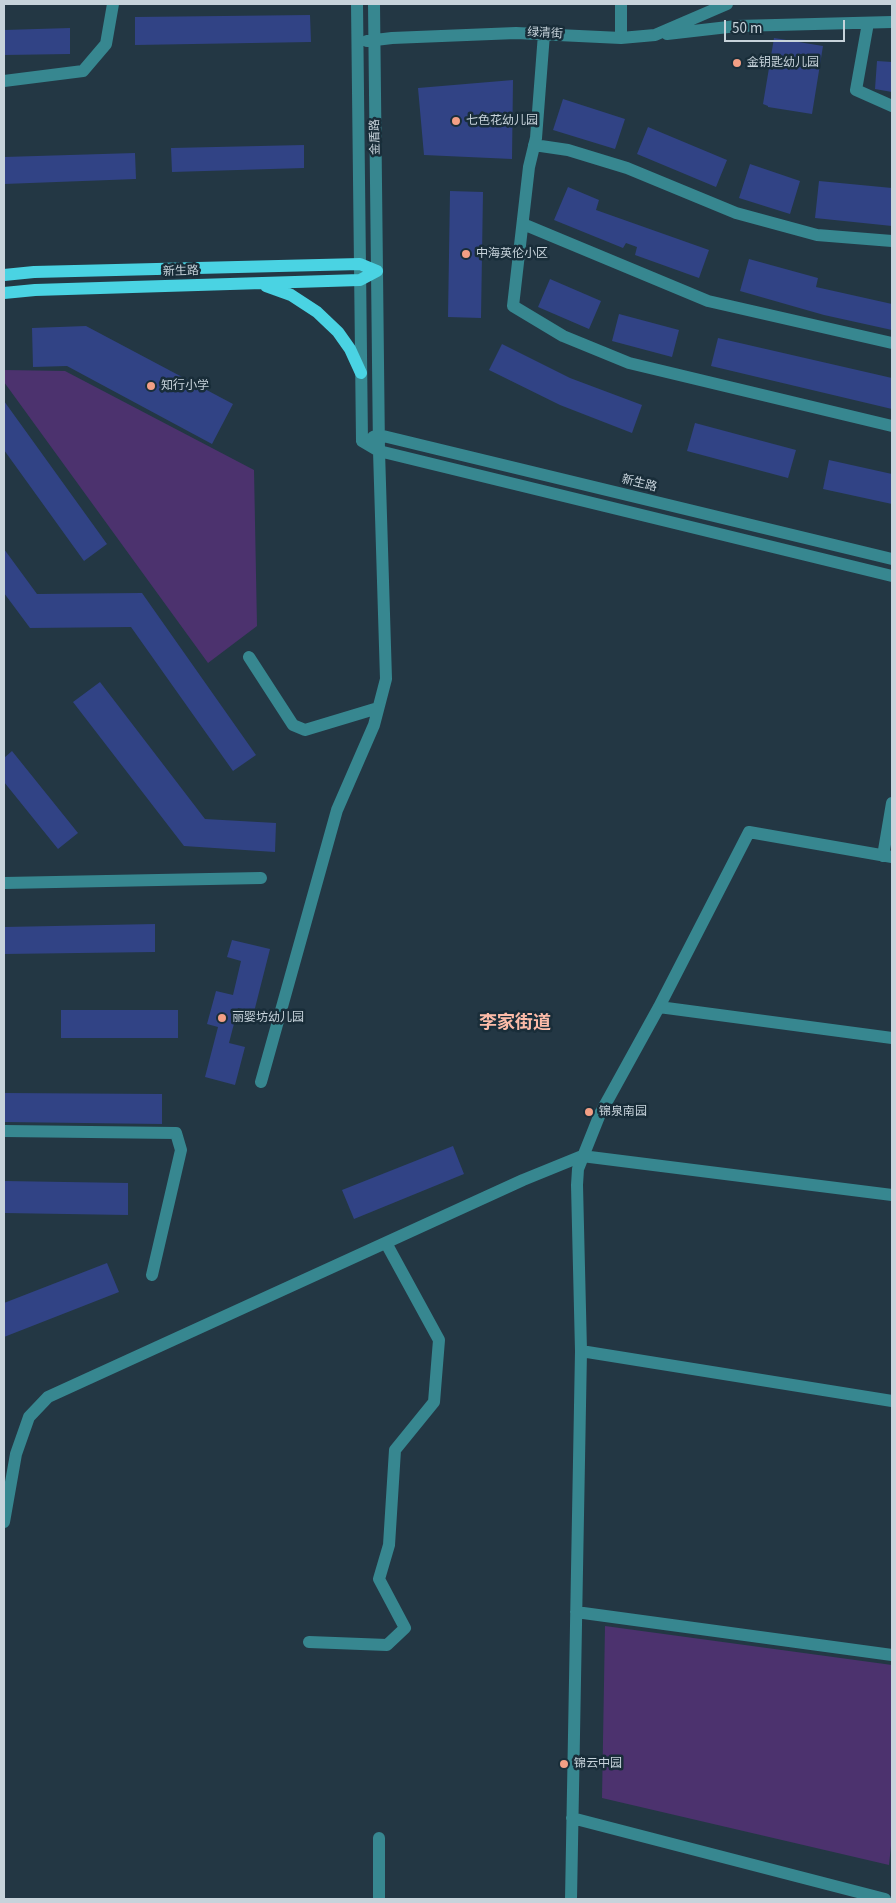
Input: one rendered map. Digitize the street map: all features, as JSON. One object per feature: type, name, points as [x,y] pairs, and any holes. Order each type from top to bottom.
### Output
[{"type":"main road","name":"新生路","points":[[4,275],[34,272],[360,264],[377,271]]},
{"type":"main road","name":"新生路","points":[[4,293],[45,289],[360,280],[377,271]]},
{"type":"main road","points":[[259,283],[291,295],[317,312],[338,332],[350,349],[361,373]]},
{"type":"street","points":[[4,81],[83,71],[106,44],[113,4]]},
{"type":"street","name":"金盾路","points":[[357,4],[360,264]]},
{"type":"street","name":"金盾路","points":[[374,4],[377,271]]},
{"type":"street","points":[[621,4],[621,38]]},
{"type":"street","name":"绿清街","points":[[358,43],[392,38],[516,33],[621,38],[655,35],[727,4]]},
{"type":"street","points":[[868,22],[856,90],[892,106]]},
{"type":"street","points":[[655,35],[737,26],[892,22]]},
{"type":"street","points":[[544,34],[534,145],[529,167],[514,306],[563,336],[629,363],[892,426]]},
{"type":"street","points":[[534,145],[568,150],[627,168],[736,214],[816,235],[892,241]]},
{"type":"street","points":[[523,224],[708,302],[892,343]]},
{"type":"street","points":[[360,264],[362,441]]},
{"type":"street","points":[[261,1082],[337,810],[374,725],[386,679],[379,451],[377,271]]},
{"type":"street","points":[[362,441],[379,435]]},
{"type":"street","name":"新生路","points":[[379,435],[892,559]]},
{"type":"street","points":[[362,441],[379,451],[892,576]]},
{"type":"street","points":[[250,657],[293,725],[305,730],[378,708]]},
{"type":"street","points":[[571,1899],[581,1352],[578,1168],[600,1114],[659,1007],[749,832],[888,857],[892,803]]},
{"type":"street","points":[[4,883],[261,878]]},
{"type":"street","points":[[659,1007],[892,1038]]},
{"type":"street","points":[[4,1131],[176,1133],[181,1150],[152,1274]]},
{"type":"street","points":[[4,1522],[16,1454],[29,1417],[48,1397],[523,1180],[582,1156],[892,1194]]},
{"type":"street","points":[[309,1642],[387,1645],[405,1628],[379,1579],[389,1545],[395,1450],[434,1402],[438,1340],[386,1243]]},
{"type":"street","points":[[581,1352],[892,1401]]},
{"type":"street","points":[[576,1612],[892,1654]]},
{"type":"street","points":[[572,1818],[885,1899]]},
{"type":"street","points":[[379,1838],[379,1899]]},
{"type":"shaded area","points":[[4,370],[65,371],[254,470],[257,626],[208,663],[4,382]]},
{"type":"shaded area","points":[[605,1626],[892,1665],[892,1836],[889,1865],[602,1798]]},
{"type":"building","points":[[310,15],[311,42],[135,45],[135,17]]},
{"type":"building","points":[[70,28],[70,54],[4,55],[4,30]]},
{"type":"building","points":[[774,38],[823,46],[812,114],[768,107],[763,104]]},
{"type":"building","points":[[877,61],[892,62],[892,92],[875,89]]},
{"type":"building","name":"七色花幼儿园","points":[[513,80],[512,159],[424,155],[418,88]]},
{"type":"building","points":[[563,99],[625,119],[615,149],[553,130]]},
{"type":"building","points":[[648,127],[727,160],[716,187],[637,154]]},
{"type":"building","points":[[304,145],[304,168],[172,172],[171,148]]},
{"type":"building","points":[[135,153],[136,179],[4,184],[4,157]]},
{"type":"building","points":[[750,164],[800,181],[790,214],[739,198]]},
{"type":"building","points":[[819,181],[892,188],[892,226],[815,218]]},
{"type":"building","points":[[568,187],[599,200],[596,210],[709,250],[699,278],[635,255],[637,247],[626,243],[623,248],[554,220]]},
{"type":"building","name":"中海英伦小区","points":[[450,191],[483,192],[481,318],[448,317]]},
{"type":"building","points":[[749,259],[818,278],[816,287],[892,304],[892,330],[824,315],[740,291]]},
{"type":"building","points":[[550,279],[601,301],[589,329],[538,307]]},
{"type":"building","points":[[619,314],[679,330],[672,357],[612,341]]},
{"type":"building","name":"知行小学","points":[[86,326],[233,404],[212,444],[67,366],[33,367],[32,328]]},
{"type":"building","points":[[718,338],[892,378],[892,409],[711,366]]},
{"type":"building","points":[[502,344],[570,378],[642,405],[632,433],[560,405],[489,370]]},
{"type":"building","points":[[4,401],[107,544],[84,561],[4,450]]},
{"type":"building","points":[[695,423],[796,450],[788,478],[687,451]]},
{"type":"building","points":[[829,460],[892,474],[892,504],[823,489]]},
{"type":"building","points":[[4,549],[37,594],[142,593],[256,755],[233,771],[131,627],[30,628],[4,593]]},
{"type":"building","points":[[100,682],[205,819],[276,823],[275,852],[184,846],[73,702]]},
{"type":"building","points":[[12,751],[78,833],[58,849],[4,782],[4,758]]},
{"type":"building","points":[[155,924],[155,952],[4,954],[4,927]]},
{"type":"building","name":"丽婴坊幼儿园","points":[[232,940],[270,949],[254,1012],[238,1008],[229,1043],[245,1047],[235,1085],[205,1077],[218,1027],[207,1024],[216,991],[233,995],[241,961],[227,957]]},
{"type":"building","points":[[61,1010],[178,1010],[178,1038],[61,1038]]},
{"type":"building","points":[[4,1093],[162,1094],[162,1124],[4,1122]]},
{"type":"building","points":[[453,1146],[464,1174],[354,1219],[342,1190]]},
{"type":"building","points":[[4,1181],[128,1183],[128,1215],[4,1213]]},
{"type":"building","points":[[107,1263],[119,1292],[4,1337],[4,1303]]},
{"type":"place","name":"金钥匙幼儿园","points":[[737,63]]},
{"type":"place","name":"七色花幼儿园","points":[[456,121]]},
{"type":"place","name":"中海英伦小区","points":[[466,254]]},
{"type":"place","name":"知行小学","points":[[151,386]]},
{"type":"place","name":"丽婴坊幼儿园","points":[[222,1018]]},
{"type":"place","name":"锦泉南园","points":[[589,1112]]},
{"type":"place","name":"锦云中园","points":[[564,1764]]},
{"type":"district","name":"李家街道","points":[[515,1024]]}]
